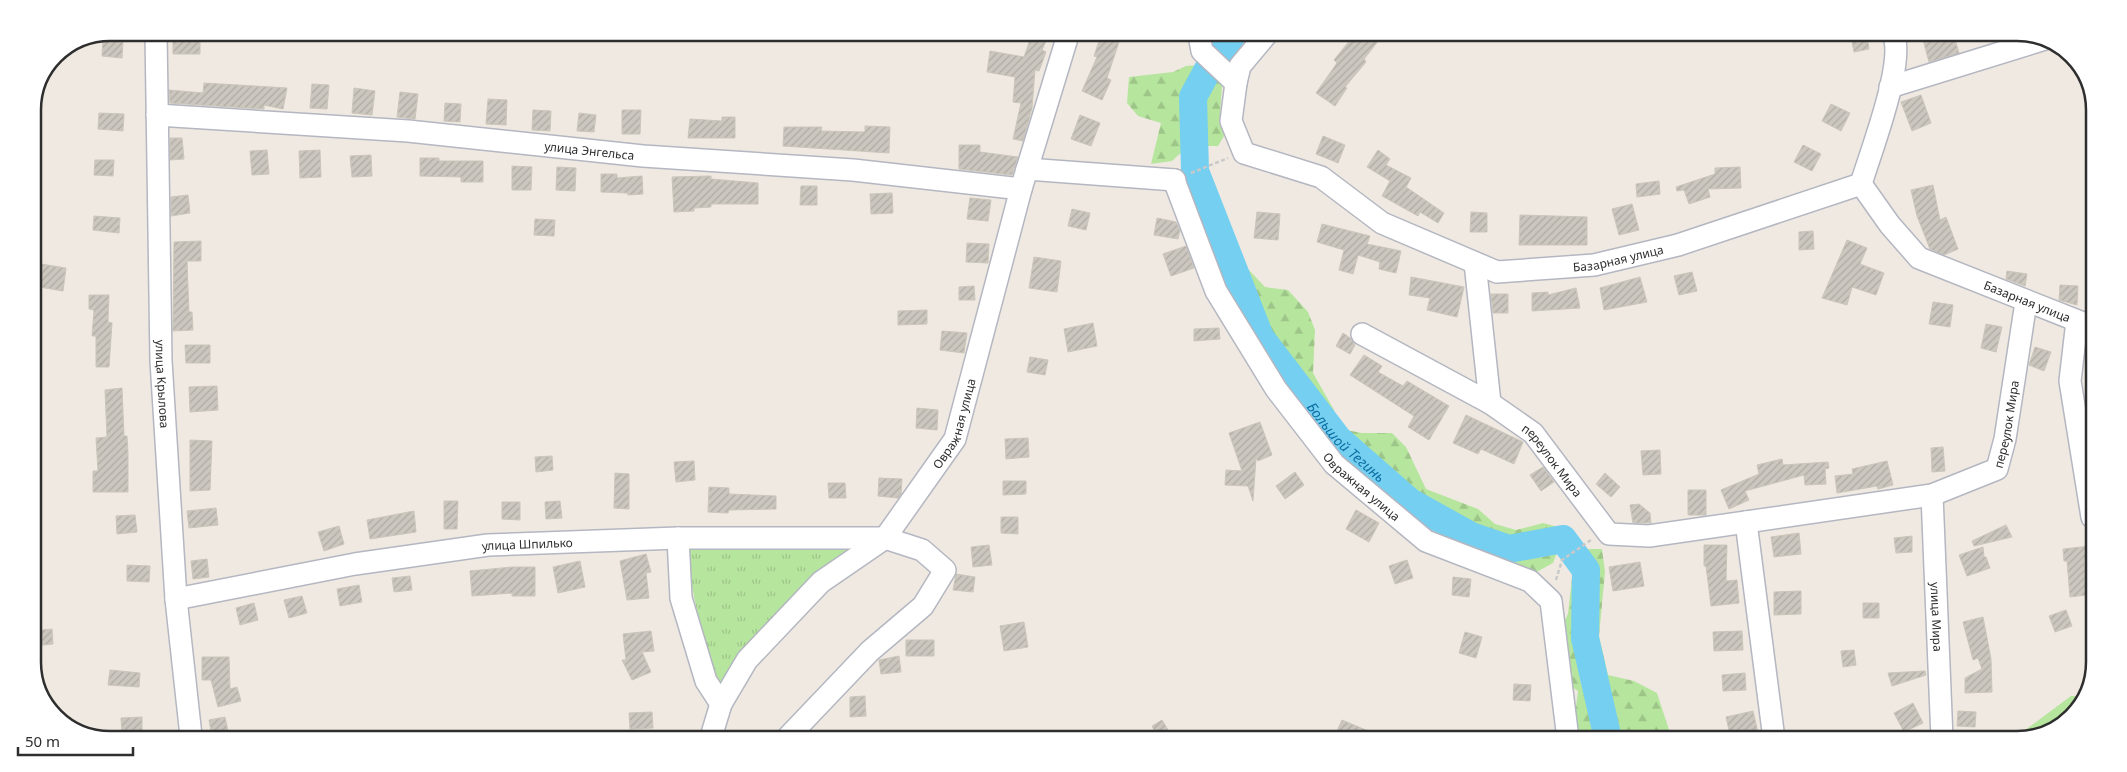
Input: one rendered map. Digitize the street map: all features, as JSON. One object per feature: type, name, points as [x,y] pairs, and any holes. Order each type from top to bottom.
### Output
[{"type":"street","name":"улица Крылова","points":[[156,41],[161,361],[176,599],[190,731]]},
{"type":"street","name":"Овражная улица","points":[[713,731],[721,704],[747,660],[821,582],[885,538],[955,439],[1021,189],[1066,41]]},
{"type":"street","name":"Базарная улица","points":[[1261,41],[1240,66],[1235,82],[1231,121],[1244,154],[1321,177],[1382,223],[1497,272],[1594,265],[1678,245],[1861,184],[1890,225],[1920,258],[2085,324]]},
{"type":"street","points":[[1861,184],[1890,87],[1897,45],[1896,41]]},
{"type":"street","points":[[1200,43],[1235,82]]},
{"type":"street","points":[[1890,87],[2031,43]]},
{"type":"street","name":"улица Энгельса","points":[[157,115],[408,131],[643,156],[853,170],[1021,189]]},
{"type":"street","name":"Овражная улица","points":[[1027,169],[1175,180],[1216,291],[1276,389],[1334,464],[1426,541],[1530,581],[1551,601],[1567,731]]},
{"type":"street","points":[[1475,262],[1490,403]]},
{"type":"street","name":"переулок Мира","points":[[1362,334],[1490,403],[1534,433],[1608,534],[1649,536],[1932,495],[1996,469],[2005,439],[2026,302]]},
{"type":"street","points":[[2085,324],[2070,381],[2086,479]]},
{"type":"street","name":"улица Мира","points":[[1932,495],[1942,731]]},
{"type":"street","points":[[1746,522],[1773,731]]},
{"type":"street","points":[[678,538],[681,598],[706,681],[721,704]]},
{"type":"street","name":"улица Шпилько","points":[[176,599],[355,564],[488,545],[678,538],[885,538],[922,550],[945,570],[923,606],[870,651],[794,731]]},
{"type":"path","points":[[1195,171],[1228,158]]},
{"type":"path","points":[[1562,560],[1597,536]]},
{"type":"green space","points":[[1200,65],[1222,85],[1220,115],[1224,136],[1218,146],[1206,146],[1200,135],[1172,161],[1151,164],[1161,123],[1138,116],[1127,103],[1129,77],[1173,72],[1186,66]]},
{"type":"green space","points":[[1194,180],[1202,200],[1221,204],[1248,269],[1265,287],[1288,290],[1308,312],[1315,330],[1313,373],[1334,410],[1338,423],[1313,421],[1302,413],[1217,284],[1183,183]]},
{"type":"green space","points":[[1346,430],[1362,433],[1392,433],[1406,447],[1426,489],[1478,509],[1495,524],[1516,530],[1543,523],[1566,529],[1553,563],[1531,575],[1485,560],[1436,523],[1421,528],[1341,464],[1338,450]]},
{"type":"green space","points":[[686,544],[858,547],[796,595],[767,622],[742,652],[721,688],[699,617],[691,581]]},
{"type":"green space","points":[[1581,549],[1602,549],[1605,572],[1599,636],[1608,675],[1634,681],[1657,693],[1669,731],[1573,731],[1578,691],[1560,679],[1555,640],[1568,614],[1573,569]]},
{"type":"green space","points":[[2071,696],[2077,696],[2072,704],[2055,719],[2043,726],[2025,730]]},
{"type":"building","points":[[123,41],[122,58],[102,56],[103,42]]},
{"type":"building","points":[[173,41],[200,41],[200,54],[173,54]]},
{"type":"building","points":[[1030,41],[1046,41],[1042,50],[1046,52],[1039,71],[1035,70],[1032,108],[1023,141],[1013,139],[1021,103],[1013,102],[1015,77],[987,72],[990,51],[1024,57]]},
{"type":"building","points":[[1099,41],[1119,41],[1107,78],[1111,80],[1102,100],[1082,91],[1097,57],[1094,56]]},
{"type":"building","points":[[1349,41],[1378,41],[1364,59],[1366,62],[1345,87],[1347,88],[1335,106],[1316,93],[1337,63],[1334,60]]},
{"type":"building","points":[[1852,41],[1868,41],[1869,49],[1854,52]]},
{"type":"building","points":[[1923,41],[1955,41],[1959,53],[1929,62]]},
{"type":"building","points":[[204,83],[287,88],[283,109],[264,105],[264,109],[170,103],[169,90],[203,93]]},
{"type":"building","points":[[312,84],[329,85],[327,109],[310,108]]},
{"type":"building","points":[[354,88],[375,91],[372,115],[352,113]]},
{"type":"building","points":[[400,92],[418,94],[415,119],[397,117]]},
{"type":"building","points":[[1921,95],[1931,123],[1912,131],[1901,102]]},
{"type":"building","points":[[488,99],[507,100],[506,125],[486,124]]},
{"type":"building","points":[[445,103],[461,104],[460,122],[444,121]]},
{"type":"building","points":[[1831,104],[1850,113],[1841,131],[1822,121]]},
{"type":"building","points":[[533,110],[551,111],[550,131],[532,130]]},
{"type":"building","points":[[622,110],[641,110],[640,134],[622,134]]},
{"type":"building","points":[[99,113],[124,114],[123,131],[98,129]]},
{"type":"building","points":[[579,113],[596,115],[594,132],[577,131]]},
{"type":"building","points":[[1080,115],[1100,123],[1091,146],[1071,139]]},
{"type":"building","points":[[722,117],[735,117],[735,138],[688,138],[690,119],[722,121]]},
{"type":"building","points":[[865,126],[890,127],[889,153],[783,146],[784,127],[822,127],[821,131],[865,132]]},
{"type":"building","points":[[1323,136],[1345,145],[1338,163],[1316,154]]},
{"type":"building","points":[[170,138],[182,138],[184,159],[170,160]]},
{"type":"building","points":[[959,145],[980,145],[980,152],[1018,157],[1012,175],[959,169]]},
{"type":"building","points":[[1803,145],[1821,154],[1812,171],[1794,162]]},
{"type":"building","points":[[267,150],[269,174],[252,175],[250,151]]},
{"type":"building","points":[[320,150],[321,177],[300,178],[299,151]]},
{"type":"building","points":[[1378,150],[1390,159],[1386,165],[1411,178],[1406,187],[1444,213],[1438,223],[1420,212],[1418,216],[1382,196],[1390,181],[1367,167]]},
{"type":"building","points":[[371,155],[372,176],[352,177],[350,156]]},
{"type":"building","points":[[420,158],[439,158],[439,161],[483,161],[483,182],[461,182],[461,177],[420,176]]},
{"type":"building","points":[[95,160],[114,160],[113,176],[94,175]]},
{"type":"building","points":[[512,166],[532,167],[531,190],[512,190]]},
{"type":"building","points":[[557,167],[576,168],[575,191],[556,190]]},
{"type":"building","points":[[1740,167],[1741,188],[1708,189],[1710,197],[1689,204],[1684,190],[1677,191],[1676,187],[1715,174],[1715,168]]},
{"type":"building","points":[[601,174],[617,174],[617,178],[642,176],[643,194],[628,195],[627,193],[601,192]]},
{"type":"building","points":[[711,176],[711,179],[758,183],[758,204],[711,204],[711,207],[694,208],[694,211],[674,212],[672,177]]},
{"type":"building","points":[[1659,181],[1660,194],[1637,197],[1636,184]]},
{"type":"building","points":[[1933,185],[1940,220],[1946,217],[1958,249],[1944,255],[1930,249],[1917,216],[1911,190]]},
{"type":"building","points":[[801,186],[817,186],[817,205],[800,205]]},
{"type":"building","points":[[892,193],[893,213],[871,214],[870,194]]},
{"type":"building","points":[[188,195],[190,213],[171,216],[171,197]]},
{"type":"building","points":[[970,198],[991,200],[988,221],[967,219]]},
{"type":"building","points":[[1632,204],[1639,230],[1619,235],[1612,209]]},
{"type":"building","points":[[1072,209],[1090,213],[1086,230],[1068,226]]},
{"type":"building","points":[[1257,212],[1280,214],[1278,240],[1254,238]]},
{"type":"building","points":[[1471,212],[1487,213],[1487,232],[1470,232]]},
{"type":"building","points":[[1520,215],[1587,217],[1587,245],[1519,245]]},
{"type":"building","points":[[94,216],[120,218],[119,233],[93,230]]},
{"type":"building","points":[[1157,218],[1176,222],[1180,230],[1178,239],[1154,235]]},
{"type":"building","points":[[535,219],[555,220],[554,236],[534,235]]},
{"type":"building","points":[[1322,224],[1370,236],[1367,244],[1401,251],[1396,273],[1379,269],[1380,262],[1358,255],[1353,274],[1339,270],[1344,250],[1317,242]]},
{"type":"building","points":[[1813,231],[1814,249],[1799,250],[1799,232]]},
{"type":"building","points":[[1847,240],[1867,248],[1860,264],[1884,273],[1876,295],[1852,287],[1847,305],[1822,298]]},
{"type":"building","points":[[201,241],[201,261],[187,261],[189,312],[192,312],[193,330],[173,331],[174,242]]},
{"type":"building","points":[[967,243],[989,244],[988,263],[966,262]]},
{"type":"building","points":[[1186,246],[1194,268],[1171,276],[1163,254]]},
{"type":"building","points":[[1034,257],[1061,261],[1057,292],[1029,288]]},
{"type":"building","points":[[41,264],[66,268],[63,291],[41,287]]},
{"type":"building","points":[[2007,271],[2027,274],[2025,286],[2006,279]]},
{"type":"building","points":[[1692,272],[1697,291],[1679,295],[1674,276]]},
{"type":"building","points":[[1411,277],[1464,287],[1457,317],[1427,310],[1430,298],[1409,295]]},
{"type":"building","points":[[1640,277],[1647,302],[1604,310],[1600,288]]},
{"type":"building","points":[[2060,285],[2078,286],[2077,305],[2059,300]]},
{"type":"building","points":[[974,286],[975,300],[959,300],[959,287]]},
{"type":"building","points":[[1576,288],[1580,308],[1532,311],[1532,293],[1548,292],[1548,295]]},
{"type":"building","points":[[1491,294],[1508,294],[1508,313],[1493,313]]},
{"type":"building","points":[[89,295],[109,295],[108,322],[112,323],[109,367],[96,367],[96,336],[92,336],[94,310],[89,309]]},
{"type":"building","points":[[1933,302],[1953,305],[1950,327],[1929,324]]},
{"type":"building","points":[[927,310],[927,324],[898,325],[898,311]]},
{"type":"building","points":[[1093,323],[1097,346],[1068,352],[1064,329]]},
{"type":"building","points":[[1986,324],[2002,327],[1996,352],[1981,348]]},
{"type":"building","points":[[1219,328],[1220,339],[1194,341],[1194,329]]},
{"type":"building","points":[[942,331],[967,333],[964,353],[940,350]]},
{"type":"building","points":[[1343,333],[1355,345],[1350,354],[1336,346]]},
{"type":"building","points":[[185,345],[210,345],[210,363],[186,363]]},
{"type":"building","points":[[2035,347],[2051,352],[2044,371],[2029,365]]},
{"type":"building","points":[[1364,355],[1382,366],[1378,372],[1403,386],[1407,381],[1449,406],[1429,440],[1408,427],[1414,416],[1350,375]]},
{"type":"building","points":[[1030,357],[1048,360],[1045,375],[1027,372]]},
{"type":"building","points":[[217,386],[218,410],[190,412],[189,387]]},
{"type":"building","points":[[122,388],[124,436],[127,436],[128,453],[128,492],[93,492],[93,471],[98,471],[96,438],[107,437],[105,390]]},
{"type":"building","points":[[917,408],[938,410],[937,430],[916,428]]},
{"type":"building","points":[[1466,415],[1523,442],[1514,464],[1481,449],[1478,454],[1453,443]]},
{"type":"building","points":[[1260,422],[1272,455],[1258,461],[1256,458],[1253,501],[1248,486],[1225,485],[1226,470],[1242,471],[1229,433]]},
{"type":"building","points":[[1028,438],[1029,457],[1006,459],[1005,439]]},
{"type":"building","points":[[190,440],[212,441],[210,490],[190,491]]},
{"type":"building","points":[[1943,447],[1945,471],[1932,472],[1931,448]]},
{"type":"building","points":[[1660,450],[1661,474],[1643,475],[1641,451]]},
{"type":"building","points":[[552,456],[553,470],[536,472],[535,457]]},
{"type":"building","points":[[1782,459],[1783,465],[1828,462],[1829,468],[1825,469],[1826,484],[1805,485],[1804,475],[1745,491],[1749,500],[1729,509],[1721,490],[1759,474],[1757,465]]},
{"type":"building","points":[[694,461],[695,480],[676,482],[674,462]]},
{"type":"building","points":[[1887,461],[1893,485],[1878,489],[1877,486],[1837,493],[1835,476],[1853,474],[1852,469]]},
{"type":"building","points":[[1543,467],[1554,482],[1541,491],[1530,475]]},
{"type":"building","points":[[1295,472],[1304,485],[1285,499],[1276,486]]},
{"type":"building","points":[[615,473],[629,474],[629,509],[614,508]]},
{"type":"building","points":[[1605,473],[1620,487],[1611,497],[1596,484]]},
{"type":"building","points":[[879,478],[902,479],[901,494],[898,498],[878,496]]},
{"type":"building","points":[[1003,481],[1026,481],[1026,494],[1003,495]]},
{"type":"building","points":[[828,483],[845,483],[846,498],[829,498]]},
{"type":"building","points":[[709,487],[729,488],[729,494],[776,496],[776,509],[729,510],[728,513],[708,512]]},
{"type":"building","points":[[1688,490],[1706,490],[1706,515],[1688,515]]},
{"type":"building","points":[[444,501],[458,501],[457,529],[444,529]]},
{"type":"building","points":[[560,501],[562,518],[546,519],[545,502]]},
{"type":"building","points":[[502,502],[520,502],[520,520],[502,519]]},
{"type":"building","points":[[1639,504],[1650,513],[1651,523],[1633,523],[1630,505]]},
{"type":"building","points":[[216,508],[218,525],[189,528],[187,511]]},
{"type":"building","points":[[1356,510],[1379,523],[1369,542],[1346,529]]},
{"type":"building","points":[[414,511],[416,532],[370,539],[367,520]]},
{"type":"building","points":[[135,515],[137,532],[117,534],[116,516]]},
{"type":"building","points":[[1001,517],[1018,517],[1018,534],[1001,533]]},
{"type":"building","points":[[2006,525],[2012,537],[1974,546],[1972,541]]},
{"type":"building","points":[[339,526],[344,544],[324,551],[318,532]]},
{"type":"building","points":[[1799,533],[1801,554],[1774,557],[1771,537]]},
{"type":"building","points":[[1912,536],[1912,552],[1896,553],[1894,538]]},
{"type":"building","points":[[989,545],[992,565],[973,567],[971,547]]},
{"type":"building","points":[[1704,545],[1727,545],[1726,581],[1737,580],[1739,603],[1711,606],[1706,566],[1704,566]]},
{"type":"building","points":[[2086,546],[2086,560],[2084,560],[2086,595],[2070,597],[2067,561],[2064,561],[2063,549]]},
{"type":"building","points":[[1983,547],[1984,557],[1986,557],[1990,568],[1967,576],[1959,555]]},
{"type":"building","points":[[646,554],[651,572],[646,573],[649,598],[627,600],[620,561]]},
{"type":"building","points":[[207,559],[209,577],[193,579],[191,561]]},
{"type":"building","points":[[1407,560],[1413,578],[1395,584],[1389,566]]},
{"type":"building","points":[[580,561],[585,587],[558,593],[553,567]]},
{"type":"building","points":[[1640,562],[1644,586],[1613,591],[1609,567]]},
{"type":"building","points":[[127,565],[150,566],[149,582],[127,581]]},
{"type":"building","points":[[535,567],[535,596],[512,596],[512,593],[472,596],[470,571]]},
{"type":"building","points":[[956,574],[975,577],[973,592],[953,590]]},
{"type":"building","points":[[410,576],[412,590],[394,592],[392,578]]},
{"type":"building","points":[[1453,577],[1471,579],[1469,597],[1452,595]]},
{"type":"building","points":[[359,585],[362,602],[340,606],[337,589]]},
{"type":"building","points":[[1801,591],[1801,614],[1774,615],[1774,592]]},
{"type":"building","points":[[302,596],[307,613],[289,618],[284,600]]},
{"type":"building","points":[[254,603],[258,620],[240,625],[236,608]]},
{"type":"building","points":[[1863,603],[1879,603],[1879,618],[1863,618]]},
{"type":"building","points":[[2066,610],[2072,626],[2055,632],[2049,616]]},
{"type":"building","points":[[1983,617],[1991,659],[1992,692],[1965,693],[1965,678],[1982,669],[1978,658],[1973,660],[1963,622]]},
{"type":"building","points":[[1024,622],[1028,647],[1004,651],[1000,626]]},
{"type":"building","points":[[52,629],[53,644],[41,645],[41,630]]},
{"type":"building","points":[[651,631],[654,651],[642,652],[651,672],[632,680],[622,660],[626,660],[623,634]]},
{"type":"building","points":[[1742,631],[1743,650],[1714,651],[1713,632]]},
{"type":"building","points":[[1465,632],[1482,637],[1476,658],[1459,653]]},
{"type":"building","points":[[906,640],[934,640],[934,656],[906,656]]},
{"type":"building","points":[[1854,650],[1856,665],[1843,667],[1841,651]]},
{"type":"building","points":[[899,656],[901,672],[881,674],[879,660]]},
{"type":"building","points":[[202,657],[229,657],[230,689],[237,687],[241,701],[218,707],[211,680],[202,680]]},
{"type":"building","points":[[110,670],[140,673],[139,687],[108,685]]},
{"type":"building","points":[[1925,671],[1926,675],[1892,686],[1888,673]]},
{"type":"building","points":[[1745,673],[1746,690],[1723,691],[1722,675]]},
{"type":"building","points":[[1514,684],[1531,685],[1530,701],[1513,700]]},
{"type":"building","points":[[865,696],[866,716],[850,717],[850,697]]},
{"type":"building","points":[[1913,703],[1923,723],[1903,731],[1894,713]]},
{"type":"building","points":[[1753,711],[1758,731],[1729,731],[1726,717]]},
{"type":"building","points":[[1958,711],[1976,712],[1975,727],[1957,726]]},
{"type":"building","points":[[652,712],[653,728],[630,729],[629,713]]},
{"type":"building","points":[[142,717],[142,731],[122,731],[121,718]]},
{"type":"building","points":[[225,717],[228,731],[211,731],[209,720]]},
{"type":"building","points":[[1162,720],[1169,731],[1154,731],[1152,726]]},
{"type":"building","points":[[1342,720],[1368,731],[1337,731]]},
{"type":"waterway","name":"Большой Тегинь","points":[[1228,41],[1212,62],[1193,97],[1195,171],[1260,337],[1338,439],[1410,502],[1471,536],[1509,549],[1563,539],[1586,570],[1585,638],[1606,731]]}]
